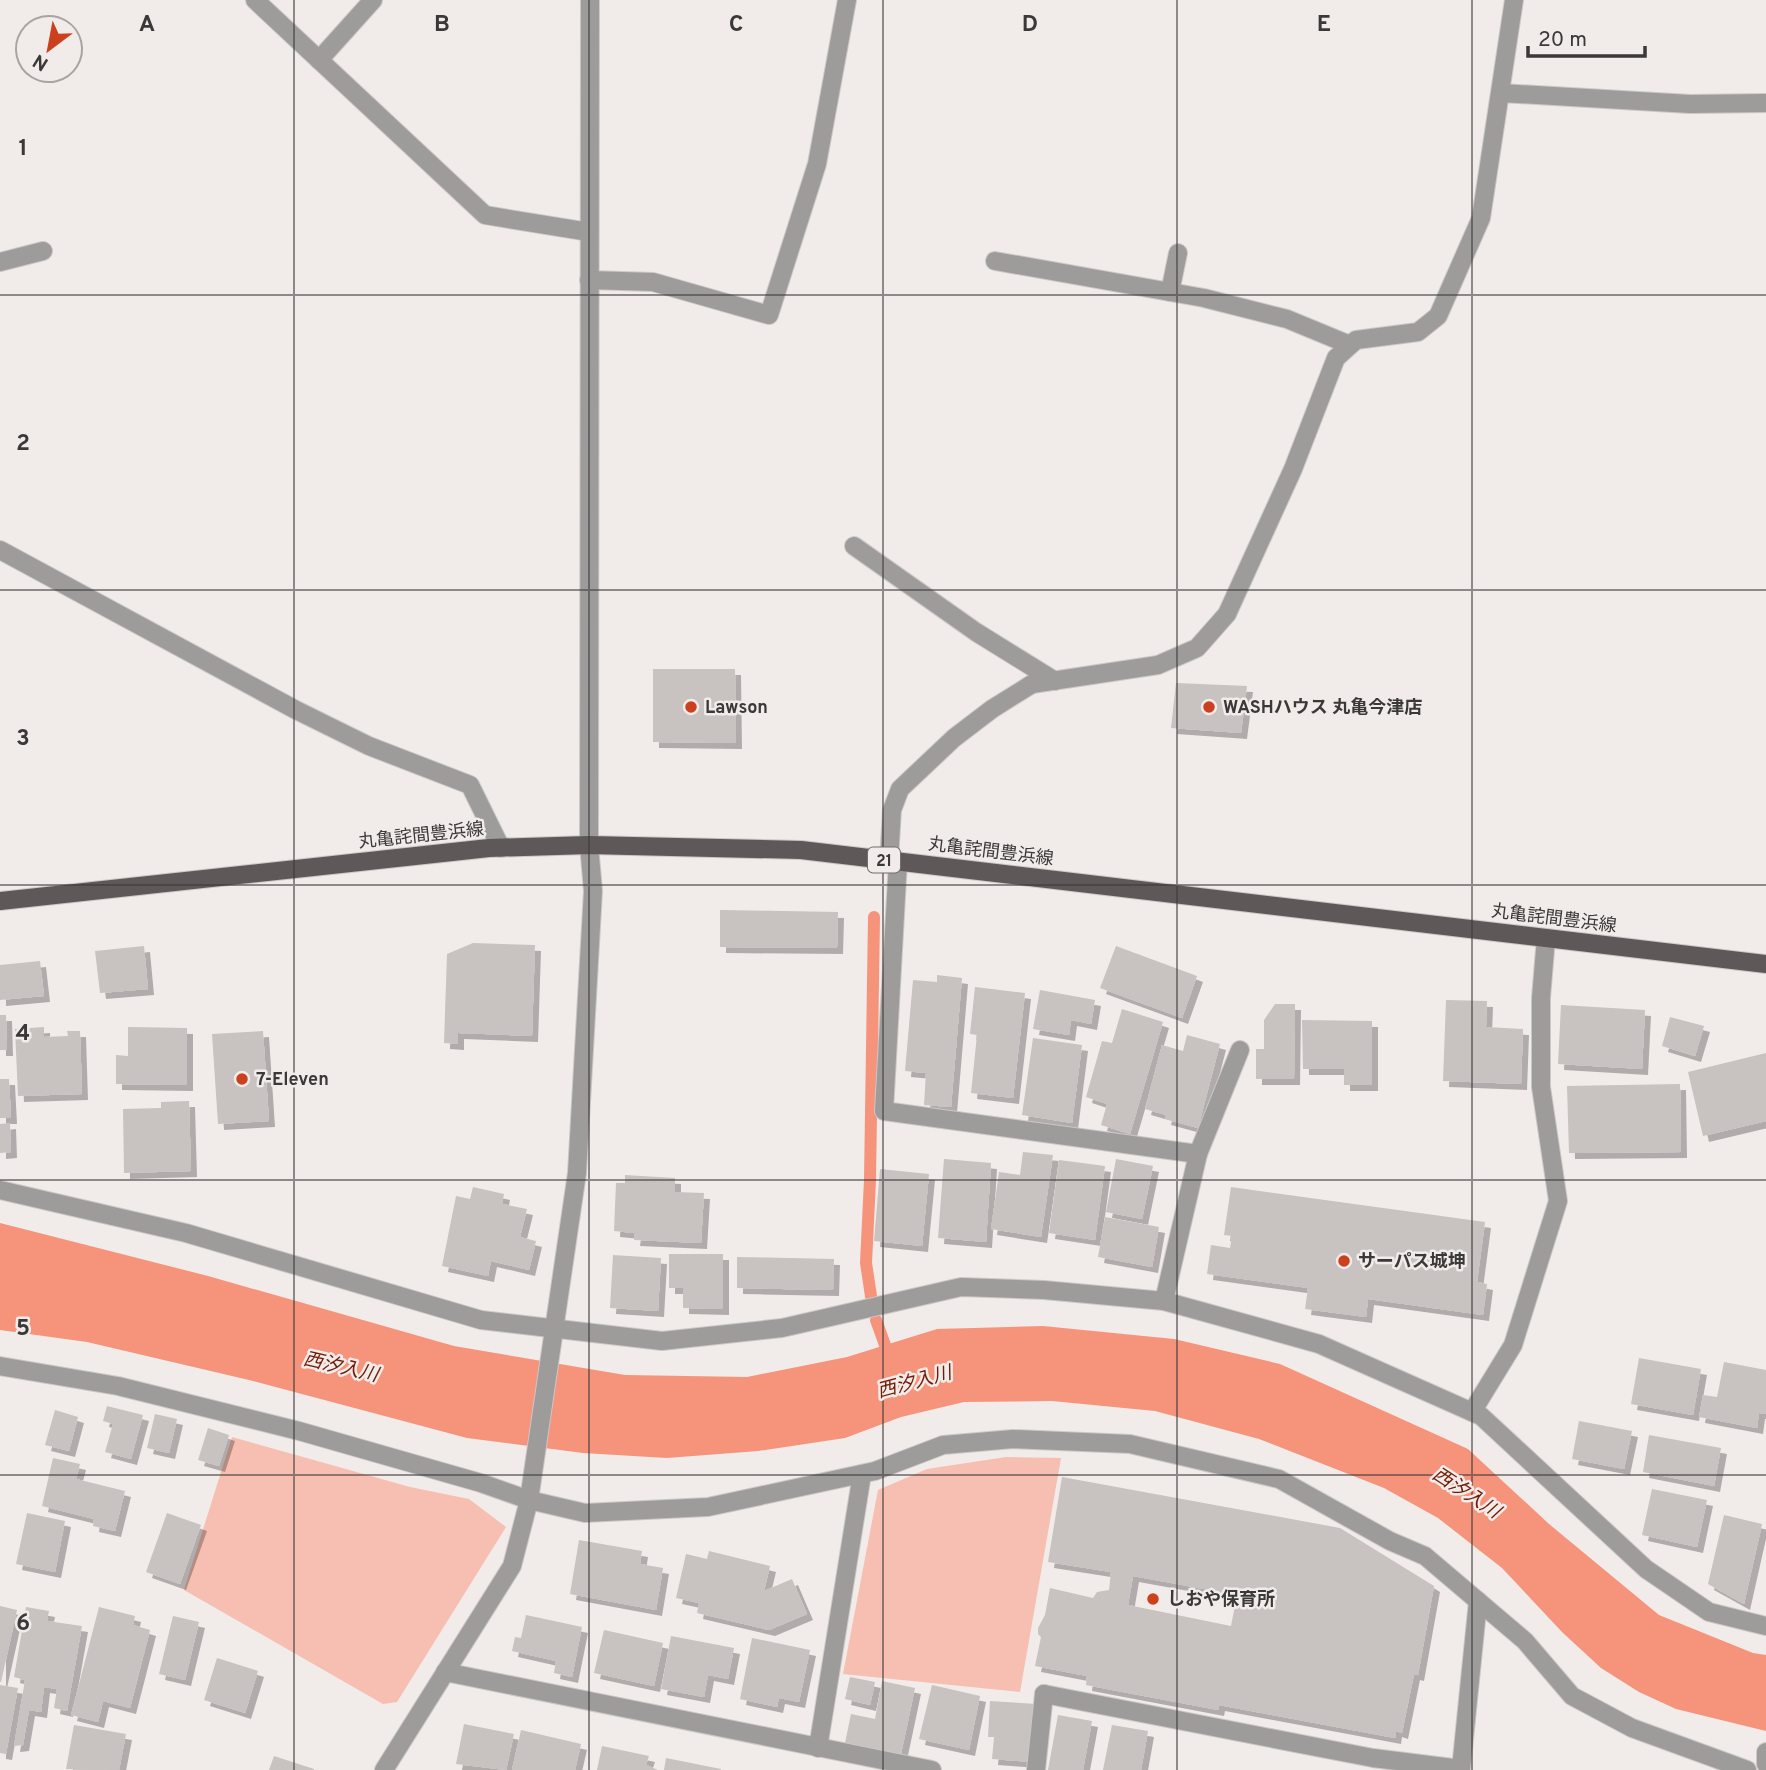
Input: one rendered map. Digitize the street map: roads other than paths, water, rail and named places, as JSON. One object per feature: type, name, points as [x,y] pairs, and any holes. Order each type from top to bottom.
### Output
[{"type":"main road","name":"丸亀詫間豊浜線","points":[[0,901],[501,848],[589,845],[801,850],[1766,964]]},
{"type":"street","points":[[254,0],[485,215],[589,232]]},
{"type":"street","points":[[319,60],[373,0]]},
{"type":"street","points":[[384,1770],[512,1566],[534,1477],[577,1173],[593,891],[589,845],[590,0]]},
{"type":"street","points":[[589,279],[653,282],[769,315],[817,164],[847,0]]},
{"type":"street","points":[[1198,1154],[884,1111],[893,861],[892,810],[900,789],[954,738],[992,709],[1032,684],[1158,665],[1197,648],[1227,614],[1293,469],[1336,358],[1356,340],[1418,332],[1438,316],[1481,218],[1514,0]]},
{"type":"street","points":[[1501,93],[1690,104],[1766,103]]},
{"type":"street","points":[[0,262],[43,251]]},
{"type":"street","points":[[1170,292],[1178,253]]},
{"type":"street","points":[[995,261],[1170,292],[1287,319],[1350,345]]},
{"type":"street","points":[[854,546],[976,632],[1055,681]]},
{"type":"street","points":[[0,550],[296,710],[369,746],[470,785],[501,848]]},
{"type":"street","points":[[1472,1412],[1513,1345],[1558,1202],[1541,1087],[1541,998],[1546,938]]},
{"type":"street","points":[[1164,1301],[1198,1154],[1240,1050]]},
{"type":"street","points":[[0,1190],[186,1233],[481,1320],[662,1341],[782,1328],[961,1287],[1044,1290],[1164,1301],[1319,1343],[1481,1416],[1646,1569],[1709,1612],[1766,1626]]},
{"type":"street","points":[[0,1366],[118,1385],[299,1431],[481,1483],[529,1500],[584,1513],[708,1507],[862,1474],[943,1445],[1013,1438],[1130,1444],[1279,1479],[1390,1541],[1424,1556],[1525,1640],[1572,1696],[1632,1728],[1747,1770]]},
{"type":"street","points":[[818,1748],[862,1474]]},
{"type":"street","points":[[1036,1770],[1044,1694],[1373,1758],[1461,1769],[1478,1601]]},
{"type":"street","points":[[444,1672],[932,1770]]},
{"type":"street","points":[[1766,1752],[1766,1762]]},
{"type":"water","name":"西汐入川","points":[[0,1223],[208,1276],[454,1346],[625,1375],[747,1377],[847,1357],[937,1329],[1043,1326],[1174,1339],[1280,1364],[1468,1449],[1549,1524],[1659,1615],[1753,1653],[1766,1655],[1766,1731],[1676,1709],[1639,1692],[1601,1668],[1562,1632],[1502,1568],[1438,1518],[1384,1488],[1259,1439],[1155,1411],[1052,1401],[964,1402],[901,1417],[845,1438],[758,1451],[667,1458],[583,1453],[467,1438],[249,1380],[87,1342],[0,1330]]},
{"type":"waterway","points":[[871,1296],[866,1263],[874,917]]},
{"type":"waterway","points":[[876,1320],[890,1359]]},
{"type":"place","name":"Lawson","points":[[691,707]]},
{"type":"place","name":"WASHハウス 丸亀今津店","points":[[1209,707]]},
{"type":"place","name":"7-Eleven","points":[[242,1079]]},
{"type":"place","name":"サーパス城坤","points":[[1344,1261]]},
{"type":"place","name":"しおや保育所","points":[[1153,1599]]}]
